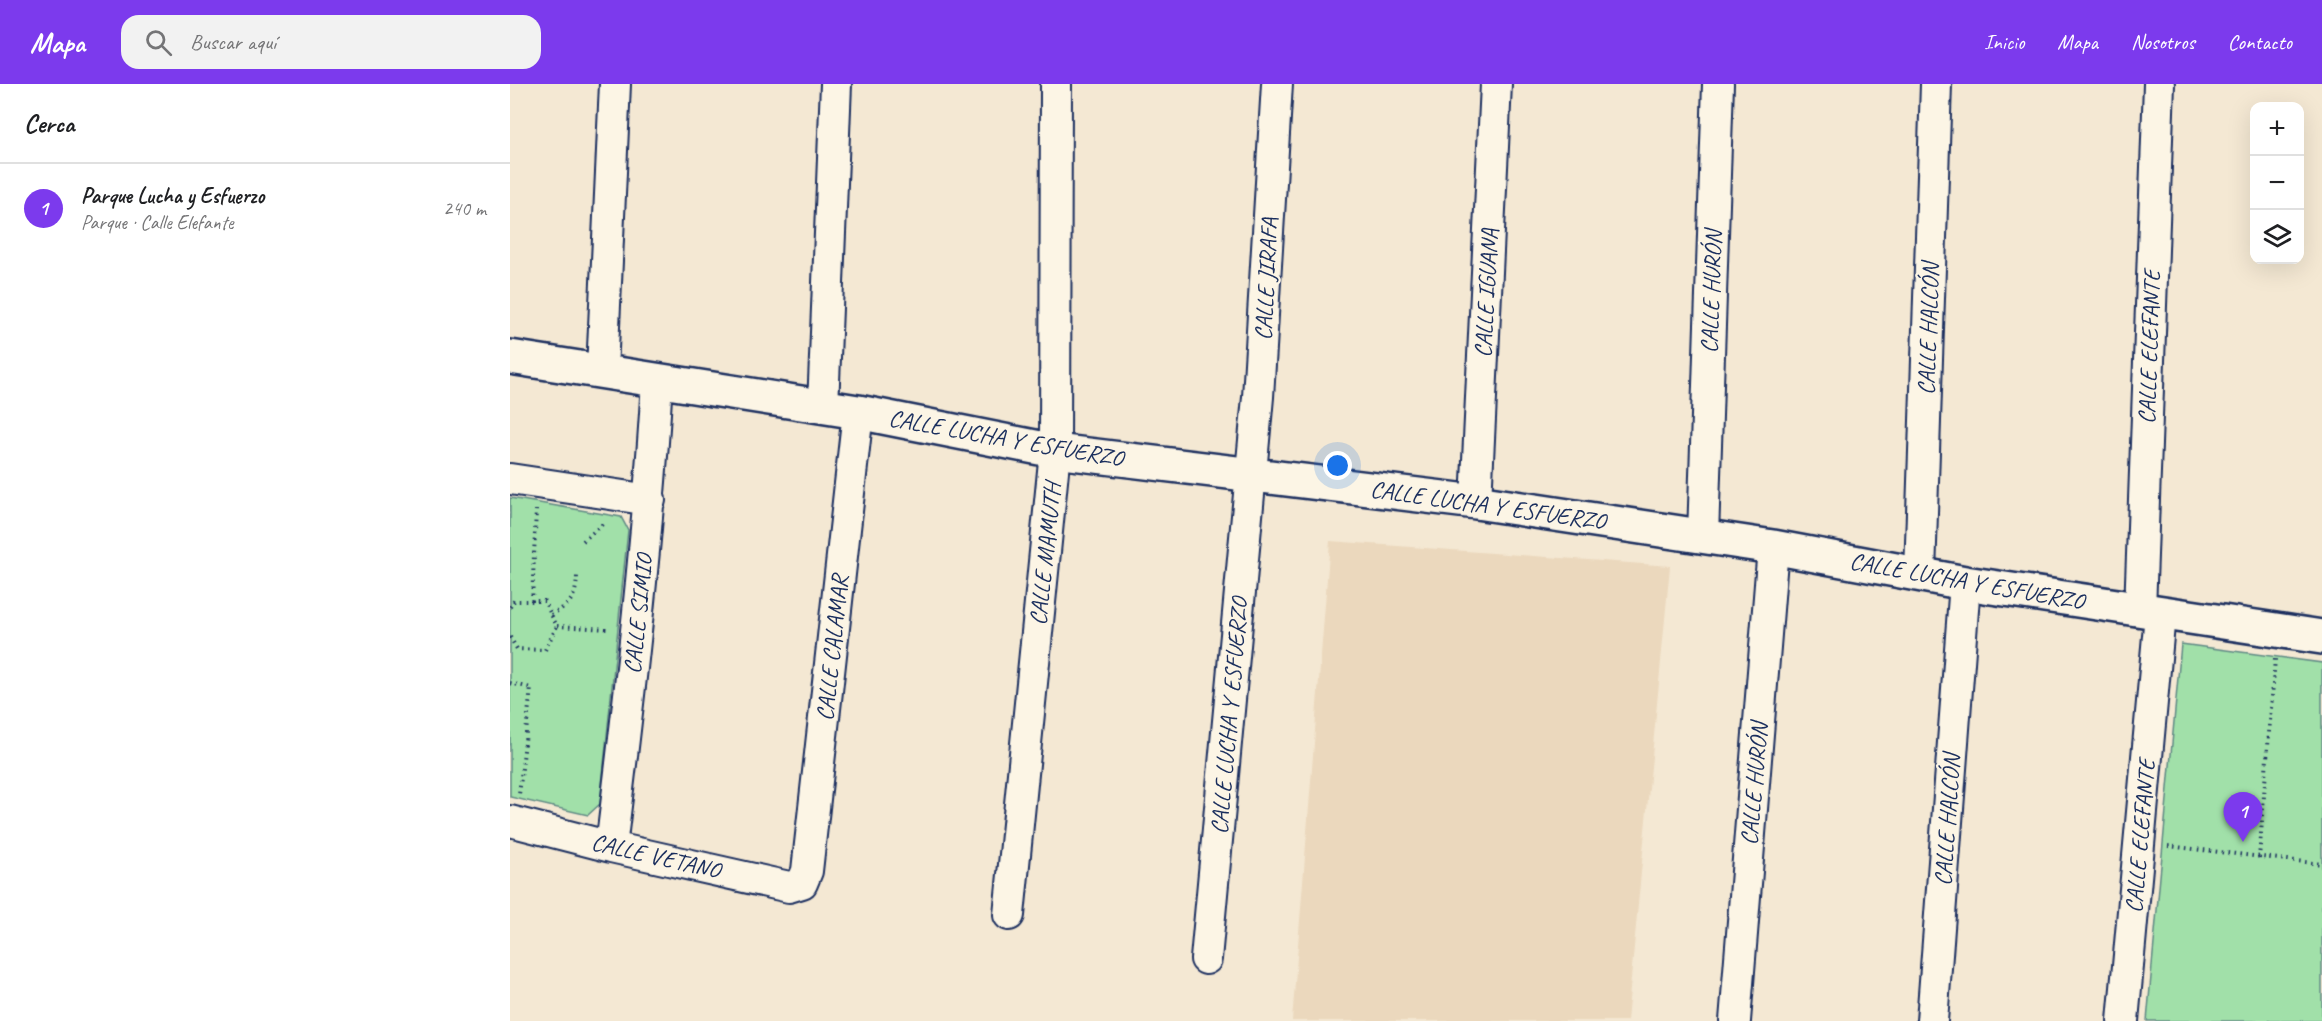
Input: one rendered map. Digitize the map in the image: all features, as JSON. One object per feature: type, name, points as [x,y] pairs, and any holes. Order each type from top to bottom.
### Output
[{"type":"street","points":[[602,372],[615,84]]},
{"type":"street","points":[[823,407],[836,84]]},
{"type":"street","name":"CALLE MAMUTH","points":[[1009,915],[1055,451],[1056,84]]},
{"type":"street","name":"CALLE JIRAFA","points":[[1252,473],[1277,84]]},
{"type":"street","name":"CALLE IGUANA","points":[[1476,502],[1496,84]]},
{"type":"street","name":"CALLE HURÓN","points":[[1703,536],[1718,84]]},
{"type":"street","name":"CALLE HALCÓN","points":[[1920,574],[1936,84]]},
{"type":"street","name":"CALLE ELEFANTE","points":[[2123,1021],[2150,612],[2159,84]]},
{"type":"street","name":"CALLE LUCHA Y ESFUERZO","points":[[510,357],[858,412],[1055,451],[1252,473],[1476,502],[1773,547],[1965,583],[2322,638]]},
{"type":"street","name":"CALLE SIMIO","points":[[612,847],[650,500],[657,381]]},
{"type":"street","name":"CALLE CALAMAR","points":[[802,883],[807,871],[858,412]]},
{"type":"street","name":"CALLE LUCHA Y ESFUERZO","points":[[1206,959],[1252,473]]},
{"type":"street","points":[[524,481],[650,500]]},
{"type":"street","name":"CALLE HURÓN","points":[[1735,1021],[1773,547]]},
{"type":"street","name":"CALLE HALCÓN","points":[[1932,1021],[1965,583]]},
{"type":"street","name":"CALLE VETANO","points":[[513,822],[789,887],[802,883]]},
{"type":"path","points":[[524,481],[532,601]]},
{"type":"path","points":[[551,615],[569,605],[577,591],[577,576]]},
{"type":"path","points":[[510,607],[514,601],[544,601],[557,626]]},
{"type":"path","points":[[557,626],[637,631]]},
{"type":"path","points":[[510,637],[518,649],[544,650],[557,626]]},
{"type":"path","points":[[2259,858],[2277,631]]},
{"type":"path","points":[[510,682],[531,688],[513,822]]},
{"type":"path","points":[[2167,846],[2322,864]]},
{"type":"shaded area","points":[[1330,541],[1670,566],[1627,1021],[1292,1021]]},
{"type":"green space","points":[[510,498],[621,517],[628,530],[600,804],[588,815],[510,797]]},
{"type":"green space","points":[[2181,644],[2322,663],[2322,1021],[2147,1021]]},
{"type":"place","name":"Parque Lucha y Esfuerzo","points":[[2243,842]]}]
